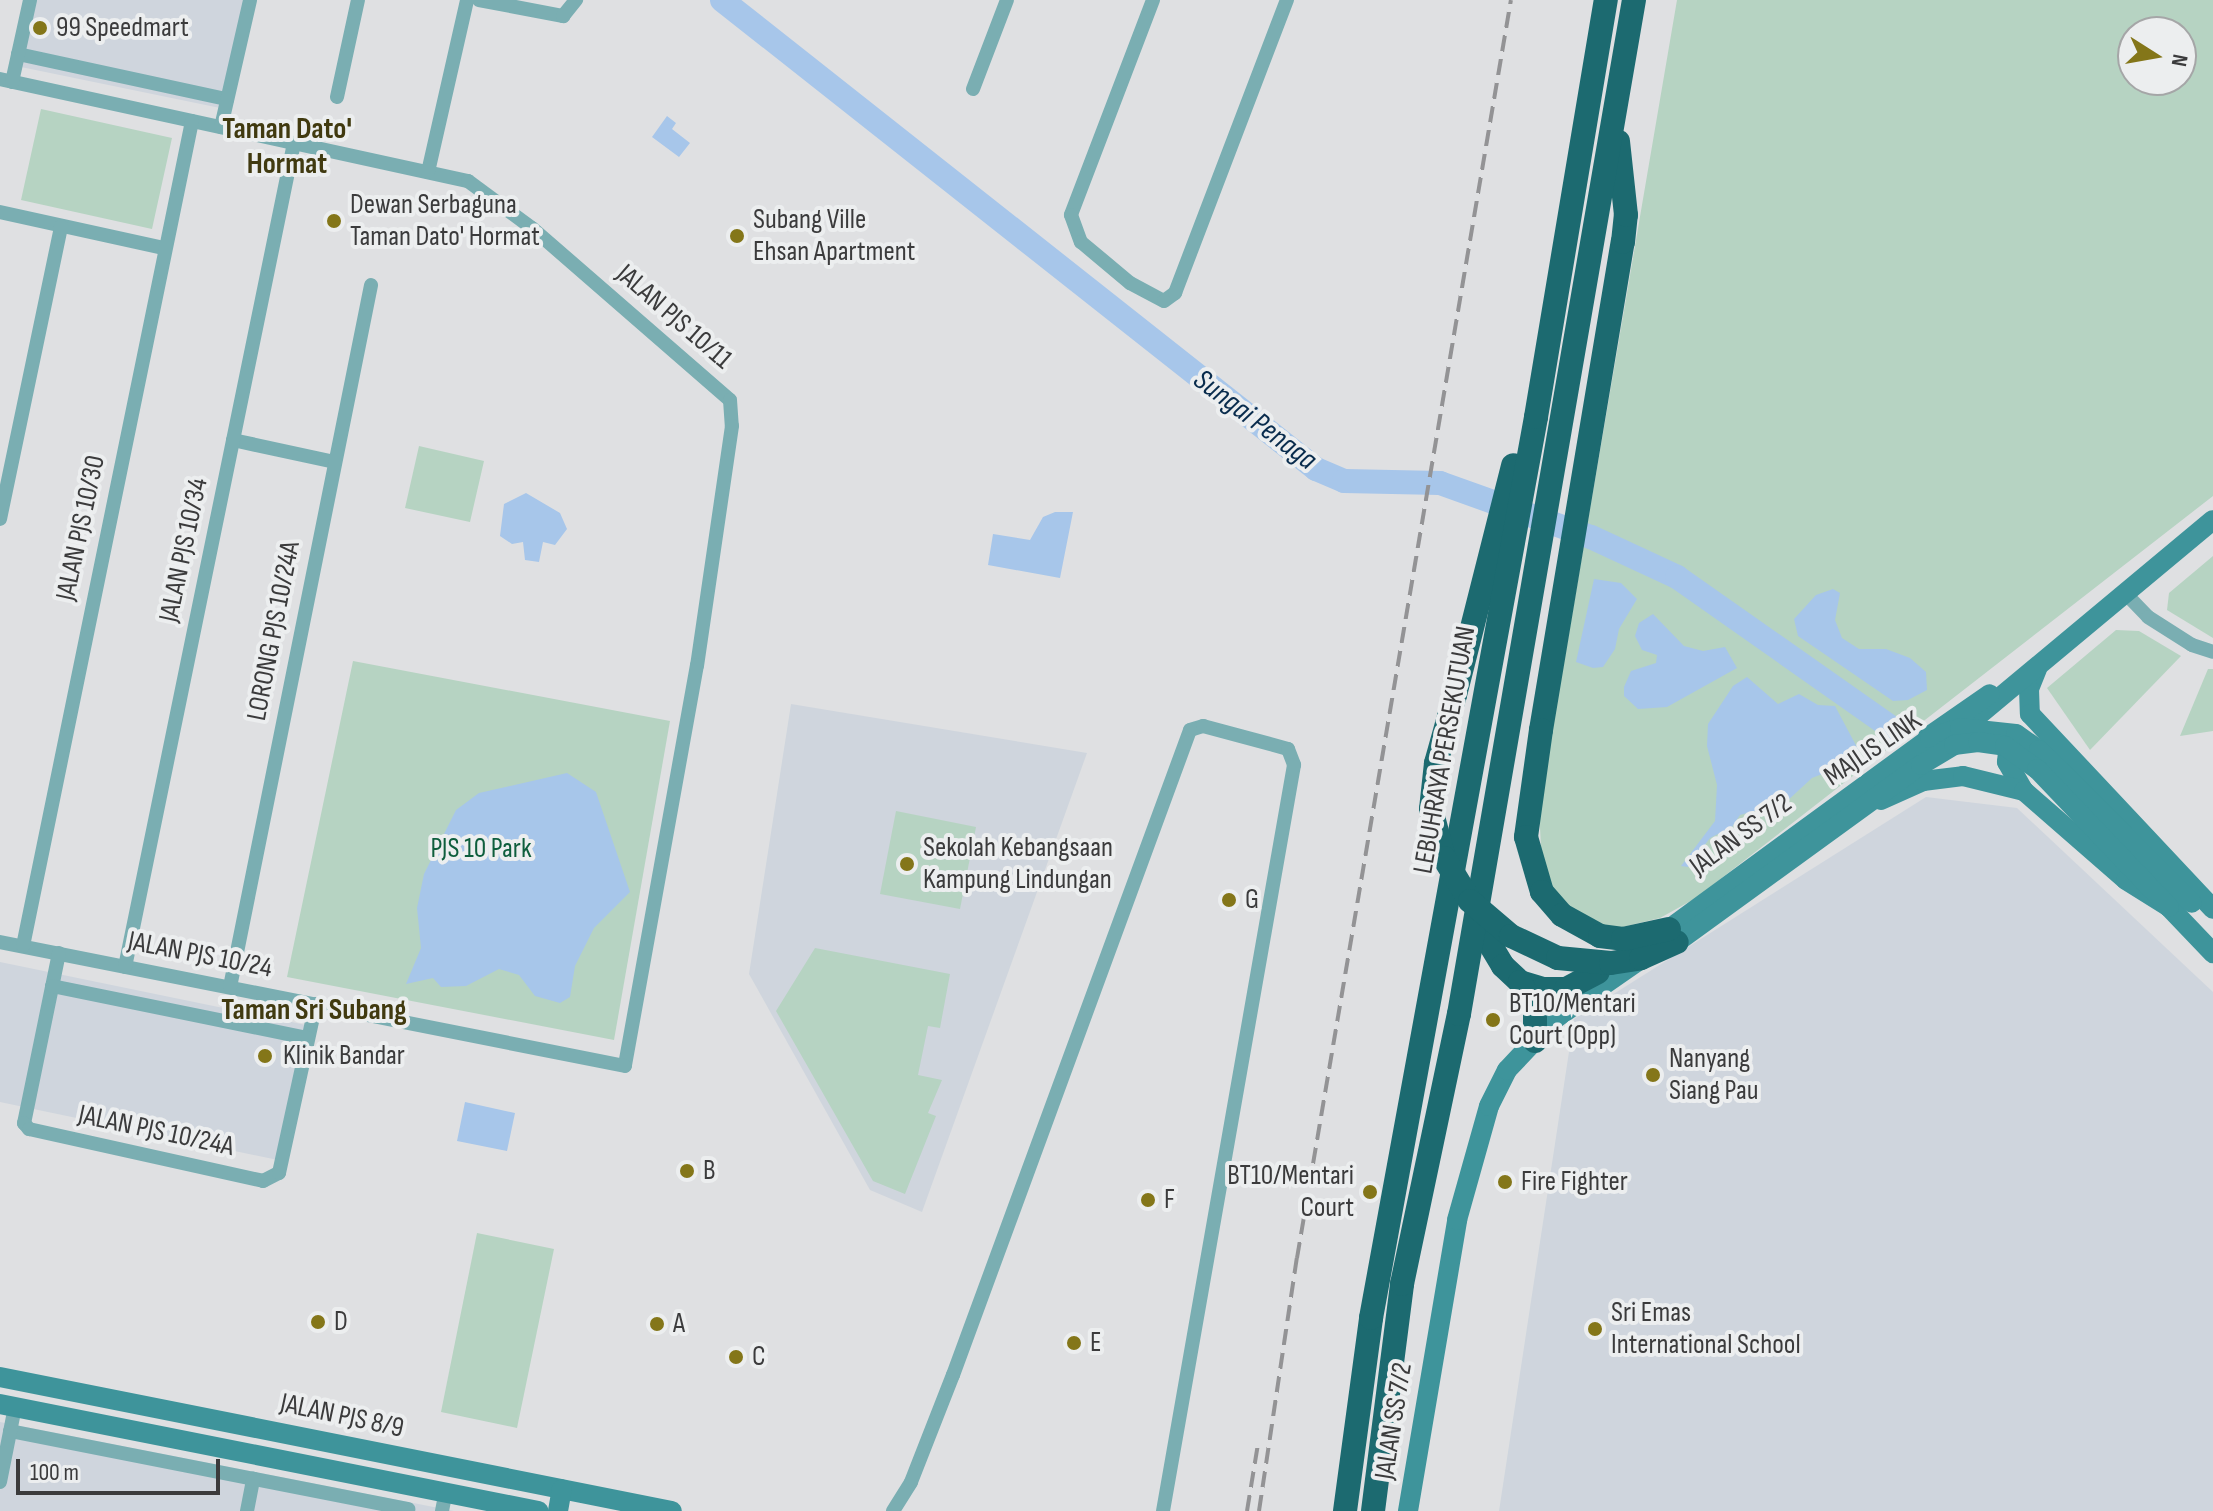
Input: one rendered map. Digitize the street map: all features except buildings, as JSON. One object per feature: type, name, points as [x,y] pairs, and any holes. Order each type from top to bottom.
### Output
[{"type":"highway","name":"LEBUHRAYA PERSEKUTUAN","points":[[1345,1511],[1371,1318],[1514,542],[1606,0]]},
{"type":"highway","points":[[1373,1511],[1402,1284],[1476,921],[1558,461],[1634,0]]},
{"type":"highway","points":[[1615,111],[1626,215],[1527,847],[1542,892],[1583,929],[1623,939],[1673,935]]},
{"type":"highway","points":[[1536,417],[1516,451],[1436,763],[1431,809],[1444,858],[1470,901],[1503,931],[1539,951],[1611,963],[1641,958],[1673,935]]},
{"type":"highway","points":[[1476,921],[1503,966],[1520,982],[1535,1009],[1535,1041]]},
{"type":"highway","points":[[1520,982],[1543,989],[1566,989],[1598,972]]},
{"type":"street","points":[[6,80],[18,54],[30,0]]},
{"type":"street","points":[[221,127],[250,0]]},
{"type":"street","points":[[337,97],[358,0]]},
{"type":"street","points":[[428,172],[467,0]]},
{"type":"street","points":[[479,0],[563,16],[576,0]]},
{"type":"street","points":[[973,89],[1007,0]]},
{"type":"street","points":[[1153,0],[1071,215],[1073,230],[1130,283],[1164,301],[1175,293],[1287,0]]},
{"type":"street","points":[[18,54],[227,99]]},
{"type":"street","name":"JALAN PJS 10/11","points":[[6,80],[468,181],[482,189],[730,400],[732,426],[697,665],[625,1066]]},
{"type":"street","name":"JALAN PJS 10/30","points":[[23,946],[192,121]]},
{"type":"street","name":"JALAN PJS 10/34","points":[[125,967],[294,143]]},
{"type":"street","points":[[0,212],[164,248]]},
{"type":"street","points":[[0,519],[61,226]]},
{"type":"street","name":"LORONG PJS 10/24A","points":[[230,987],[371,285]]},
{"type":"street","points":[[233,440],[335,462]]},
{"type":"street","name":"JALAN SS 7/2","points":[[1408,1511],[1457,1220],[1489,1106],[1507,1070],[1556,1018],[1728,903],[1979,717],[2213,520]]},
{"type":"street","points":[[2125,593],[2148,617],[2192,645],[2213,652]]},
{"type":"street","points":[[2038,665],[2029,689],[2030,714],[2213,909]]},
{"type":"street","name":"JALAN SS 7/2","points":[[1598,972],[1968,707],[2038,665]]},
{"type":"street","points":[[893,1511],[911,1482],[953,1375],[1180,741],[1190,730],[1203,726],[1288,749],[1294,765],[1163,1511]]},
{"type":"street","name":"MAJLIS LINK","points":[[1673,935],[1930,738],[1960,728],[2016,734],[2039,750],[2213,924]]},
{"type":"street","points":[[2076,766],[2052,748],[2021,739],[2008,752],[2007,762],[2024,791],[2126,880],[2169,907]]},
{"type":"street","name":"MAJLIS LINK","points":[[1673,935],[1921,765],[1954,745],[1978,742],[2005,746],[2037,769],[2213,953]]},
{"type":"street","points":[[1844,817],[1923,781],[1963,776],[2024,791]]},
{"type":"street","name":"JALAN PJS 10/24","points":[[0,942],[625,1066]]},
{"type":"street","name":"JALAN PJS 10/24A","points":[[59,953],[24,1123],[29,1129],[263,1181],[279,1173],[316,1004]]},
{"type":"street","points":[[52,986],[308,1038]]},
{"type":"street","name":"JALAN PJS 8/9","points":[[0,1377],[672,1511]]},
{"type":"street","points":[[0,1482],[10,1431],[7,1405]]},
{"type":"street","name":"JALAN PJS 8/9","points":[[7,1405],[413,1485],[444,1501],[538,1511]]},
{"type":"street","points":[[10,1431],[408,1510],[413,1485]]},
{"type":"street","points":[[247,1511],[253,1479]]},
{"type":"street","points":[[558,1511],[562,1489]]},
{"type":"shaded area","points":[[35,0],[247,0],[225,109],[21,67]]},
{"type":"shaded area","name":"Sekolah Kebangsaan Kampung Lindungan","points":[[791,704],[1087,753],[922,1212],[870,1190],[749,974]]},
{"type":"shaded area","points":[[1926,797],[2017,808],[2213,992],[2213,1511],[1499,1511],[1574,1019]]},
{"type":"shaded area","points":[[0,962],[306,1025],[278,1160],[0,1102]]},
{"type":"shaded area","points":[[0,1422],[454,1511],[0,1511]]},
{"type":"green space","points":[[1677,0],[2213,0],[2213,496],[1696,898],[1660,918],[1610,930],[1589,922],[1550,889],[1542,867],[1539,808]]},
{"type":"green space","points":[[41,109],[172,138],[152,229],[21,200]]},
{"type":"green space","points":[[419,446],[484,461],[470,522],[405,508]]},
{"type":"green space","points":[[2213,556],[2213,638],[2167,610],[2169,593]]},
{"type":"green space","points":[[2116,630],[2139,631],[2181,656],[2090,750],[2047,688]]},
{"type":"green space","name":"PJS 10 Park","points":[[353,661],[670,721],[614,1040],[287,977]]},
{"type":"green space","points":[[2208,669],[2213,669],[2213,731],[2180,736]]},
{"type":"green space","points":[[896,811],[976,827],[960,909],[880,894]]},
{"type":"green space","points":[[815,948],[950,974],[940,1028],[928,1026],[918,1075],[942,1080],[928,1113],[936,1116],[905,1194],[873,1181],[776,1011]]},
{"type":"green space","points":[[477,1233],[554,1249],[517,1428],[441,1412]]},
{"type":"water","points":[[667,116],[676,123],[672,129],[690,143],[679,157],[652,137]]},
{"type":"water","points":[[526,493],[560,513],[567,529],[555,545],[543,542],[539,562],[525,560],[523,542],[512,544],[500,536],[504,504]]},
{"type":"water","points":[[1055,512],[1073,512],[1060,578],[988,565],[993,534],[1030,540],[1043,517]]},
{"type":"water","points":[[1594,579],[1621,583],[1637,599],[1619,629],[1615,649],[1603,667],[1593,668],[1576,662]]},
{"type":"water","points":[[1833,589],[1840,593],[1835,620],[1842,638],[1859,649],[1886,649],[1910,658],[1926,672],[1927,690],[1908,700],[1893,701],[1798,636],[1794,619],[1816,595]]},
{"type":"water","points":[[1653,614],[1684,646],[1703,651],[1725,647],[1737,668],[1667,707],[1638,709],[1624,696],[1624,687],[1631,671],[1656,663],[1657,655],[1642,650],[1635,636],[1639,623]]},
{"type":"water","points":[[1747,677],[1778,704],[1799,694],[1818,705],[1835,706],[1859,751],[1855,761],[1812,778],[1786,802],[1740,815],[1732,827],[1710,838],[1688,867],[1681,866],[1715,821],[1717,785],[1707,746],[1708,724],[1733,686]]},
{"type":"water","points":[[567,773],[596,792],[630,892],[594,928],[575,966],[570,997],[560,1003],[535,996],[519,975],[499,969],[466,986],[441,987],[433,978],[406,984],[421,948],[417,908],[424,874],[456,810],[479,793]]},
{"type":"water","points":[[465,1102],[515,1113],[507,1151],[457,1141]]},
{"type":"waterway","name":"Sungai Penaga","points":[[722,0],[1316,469],[1344,481],[1440,483],[1591,537],[1677,577],[1896,731]]},
{"type":"railway","points":[[1259,1511],[1297,1258],[1511,0]]},
{"type":"railway","points":[[1247,1511],[1258,1444]]},
{"type":"place","name":"99 Speedmart","points":[[40,28]]},
{"type":"place","name":"Dewan Serbaguna Taman Dato' Hormat","points":[[334,221]]},
{"type":"place","name":"Subang Ville Ehsan Apartment","points":[[737,236]]},
{"type":"place","name":"Sekolah Kebangsaan Kampung Lindungan","points":[[907,864]]},
{"type":"place","name":"G","points":[[1229,900]]},
{"type":"place","name":"BT10/Mentari Court (Opp)","points":[[1493,1020]]},
{"type":"place","name":"Klinik Bandar","points":[[265,1056]]},
{"type":"place","name":"Nanyang Siang Pau","points":[[1653,1075]]},
{"type":"place","name":"B","points":[[687,1171]]},
{"type":"place","name":"Fire Fighter","points":[[1505,1182]]},
{"type":"place","name":"BT10/Mentari Court","points":[[1370,1192]]},
{"type":"place","name":"F","points":[[1148,1200]]},
{"type":"place","name":"D","points":[[318,1322]]},
{"type":"place","name":"A","points":[[657,1324]]},
{"type":"place","name":"Sri Emas International School","points":[[1595,1329]]},
{"type":"place","name":"E","points":[[1074,1343]]},
{"type":"place","name":"C","points":[[736,1357]]},
{"type":"district","name":"Taman Dato' Hormat","points":[[287,146]]},
{"type":"district","name":"Taman Sri Subang","points":[[314,1010]]}]
